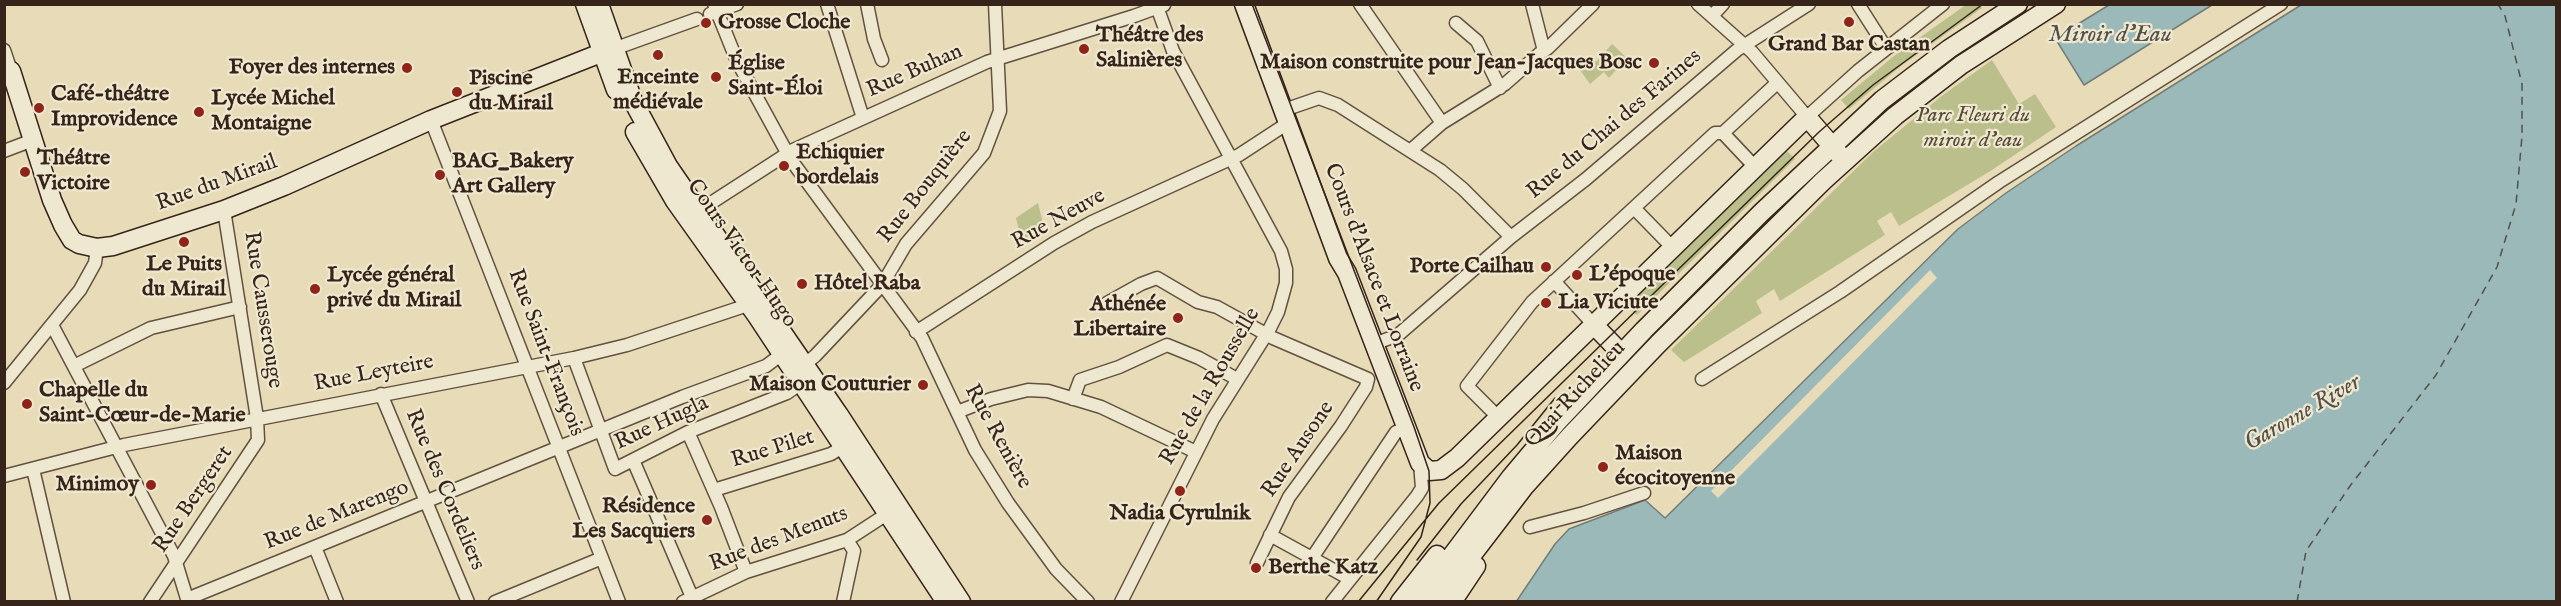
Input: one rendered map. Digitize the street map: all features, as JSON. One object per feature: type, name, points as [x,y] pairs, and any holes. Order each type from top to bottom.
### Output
[{"type":"main road","name":"Cours Victor Hugo","points":[[585,4],[648,132],[754,302],[782,354],[844,446],[961,602]]},
{"type":"main road","name":"Cours Victor Hugo","points":[[599,4],[608,51],[638,138],[657,174],[695,231],[805,364],[894,510],[946,602]]},
{"type":"main road","name":"Cours d'Alsace et Lorraine","points":[[1244,4],[1338,258],[1347,273],[1420,463]]},
{"type":"main road","name":"Quai Richelieu","points":[[1417,602],[1622,353],[1762,212],[1832,146],[1909,79],[2018,4]]},
{"type":"main road","name":"Quai Richelieu","points":[[1436,602],[1517,482],[1845,161],[1895,116],[1961,65],[2048,9]]},
{"type":"main road","name":"Rue du Mirail","points":[[88,246],[113,246],[224,210],[284,186],[431,120],[608,51]]},
{"type":"main road","points":[[8,72],[52,200],[72,240],[88,246]]},
{"type":"main road","name":"Quai Richelieu","points":[[1420,463],[1429,471],[1441,470],[1456,458],[1807,117]]},
{"type":"main road","points":[[1807,117],[1845,161]]},
{"type":"main road","name":"Quai Richelieu","points":[[1593,324],[1622,353]]},
{"type":"main road","points":[[1400,602],[1428,564],[1517,482]]},
{"type":"main road","points":[[1452,602],[1517,482]]},
{"type":"street","points":[[713,10],[737,4]]},
{"type":"street","points":[[827,4],[863,118]]},
{"type":"street","points":[[867,4],[877,50],[882,60]]},
{"type":"street","name":"Rue Bouquière","points":[[805,364],[882,285],[906,244],[984,153],[1000,111],[995,4]]},
{"type":"street","points":[[1360,4],[1442,123]]},
{"type":"street","points":[[1532,4],[1544,51]]},
{"type":"street","points":[[1411,150],[1442,123],[1500,88],[1544,51],[1593,4]]},
{"type":"street","points":[[1698,4],[1745,46],[1807,117],[1886,48],[1943,4]]},
{"type":"street","points":[[1712,16],[1723,4]]},
{"type":"street","name":"Rue du Chai des Farines","points":[[1511,237],[1586,179],[1745,46],[1809,4]]},
{"type":"street","points":[[1858,4],[1886,48]]},
{"type":"street","points":[[1702,380],[1840,292],[1999,182],[2281,4]]},
{"type":"street","name":"Rue Buhan","points":[[698,212],[787,153],[863,118],[998,58],[1159,5]]},
{"type":"street","name":"Rue de la Rousselle","points":[[1121,602],[1196,452],[1278,312],[1286,284],[1285,262],[1173,51],[1159,5]]},
{"type":"street","name":"Rue Renière","points":[[713,10],[737,61],[787,153],[916,332],[935,363],[975,450],[1008,503],[1056,569],[1088,602]]},
{"type":"street","points":[[608,51],[697,19]]},
{"type":"street","points":[[1456,23],[1477,41],[1500,88]]},
{"type":"street","points":[[4,50],[8,72]]},
{"type":"street","points":[[1723,134],[1777,83]]},
{"type":"street","points":[[1286,117],[1307,101],[1319,98],[1338,105],[1411,150],[1463,189],[1511,237],[1398,335],[1374,344]]},
{"type":"street","name":"Rue Neuve","points":[[916,332],[1092,222],[1231,158],[1286,117]]},
{"type":"street","name":"Rue Saint-François","points":[[431,120],[620,602]]},
{"type":"street","points":[[1498,417],[1467,386],[1532,302],[1554,280],[1715,133],[1723,134],[1755,167]]},
{"type":"street","points":[[4,151],[33,140]]},
{"type":"street","points":[[1634,208],[1672,248]]},
{"type":"street","name":"Rue Causserouge","points":[[224,210],[258,418]]},
{"type":"street","points":[[695,231],[694,221],[698,212]]},
{"type":"street","points":[[4,383],[52,325],[91,272],[95,263],[88,246]]},
{"type":"street","points":[[1107,303],[1157,278],[1198,302],[1217,307],[1266,334],[1368,379],[1385,372]]},
{"type":"street","points":[[1554,280],[1593,324]]},
{"type":"street","name":"Rue Leyteire","points":[[4,476],[117,447],[574,358],[627,345],[754,302]]},
{"type":"street","points":[[74,366],[151,328],[240,308]]},
{"type":"street","points":[[52,325],[177,563],[188,600]]},
{"type":"street","points":[[1073,399],[1080,381],[1119,367],[1169,340],[1237,379]]},
{"type":"street","name":"Rue de Marengo","points":[[188,600],[682,397],[766,366],[782,354]]},
{"type":"street","name":"Rue Hugla","points":[[574,358],[615,469],[688,432],[787,393],[801,383]]},
{"type":"street","name":"Rue Ausone","points":[[1257,562],[1289,497],[1341,426],[1366,387],[1368,379]]},
{"type":"street","points":[[957,412],[991,399],[1028,390],[1048,391],[1101,407],[1196,452]]},
{"type":"street","name":"Rue des Cordeliers","points":[[381,394],[468,602]]},
{"type":"street","name":"Rue Bergeret","points":[[150,602],[254,448],[258,440],[258,418]]},
{"type":"street","points":[[1312,558],[1396,432],[1406,428]]},
{"type":"street","points":[[688,432],[714,490],[746,572]]},
{"type":"street","name":"Rue Pilet","points":[[714,490],[833,453],[844,446]]},
{"type":"street","points":[[633,460],[688,599]]},
{"type":"street","points":[[1332,602],[1417,496],[1422,488],[1420,463]]},
{"type":"street","points":[[33,469],[64,602]]},
{"type":"street","points":[[1530,527],[1584,513],[1644,493]]},
{"type":"street","name":"Rue des Menuts","points":[[688,599],[746,572],[847,540],[894,510]]},
{"type":"street","points":[[1270,535],[1350,579]]},
{"type":"street","points":[[843,602],[854,551],[847,540]]},
{"type":"street","points":[[315,548],[337,602]]},
{"type":"street","points":[[495,602],[602,558]]},
{"type":"green space","points":[[1967,4],[1980,5],[1982,8],[1901,66],[1849,109],[1841,100],[1894,56]]},
{"type":"green space","points":[[1612,44],[1627,58],[1609,78],[1604,72],[1590,84],[1580,70],[1593,59],[1596,62]]},
{"type":"green space","name":"Parc Fleuri du miroir d'eau","points":[[1992,60],[2019,104],[2035,94],[2056,127],[1992,170],[1899,226],[1891,212],[1877,221],[1885,235],[1780,301],[1774,289],[1756,301],[1762,313],[1684,362],[1671,350],[1873,152],[1943,95]]},
{"type":"green space","points":[[1786,150],[1795,159],[1637,315],[1627,306]]},
{"type":"green space","points":[[1038,203],[1045,232],[1023,246],[1016,218]]},
{"type":"water","name":"Miroir d'Eau","points":[[2109,5],[2212,5],[2084,85],[2055,38]]},
{"type":"water","name":"Garonne River","points":[[2301,5],[2556,5],[2556,601],[1516,602],[1555,544],[1569,529],[1645,500],[1665,518],[1958,229],[2006,193],[2076,146]]},
{"type":"pier","points":[[1930,270],[1937,278],[1718,498],[1711,491]]},
{"type":"ferry route","points":[[2297,602],[2306,551],[2350,486],[2436,375],[2497,267],[2516,204],[2522,136],[2522,84],[2505,16],[2498,4]]},
{"type":"tram line","points":[[1252,4],[1429,471],[1430,503],[1421,537],[1376,602]]},
{"type":"tram line","points":[[1358,602],[1439,503],[1819,132],[1873,85],[1983,4]]},
{"type":"tram line","points":[[1417,560],[1461,504],[1517,445],[1555,398]]},
{"type":"place","name":"Grand Bar Castan","points":[[1849,22]]},
{"type":"place","name":"Grosse Cloche","points":[[706,23]]},
{"type":"place","name":"Théâtre des Salinières","points":[[1084,49]]},
{"type":"place","name":"Enceinte médiévale","points":[[658,55]]},
{"type":"place","name":"Maison construite pour Jean-Jacques Bosc","points":[[1654,63]]},
{"type":"place","name":"Foyer des internes","points":[[407,68]]},
{"type":"place","name":"Église Saint-Éloi","points":[[716,77]]},
{"type":"place","name":"Piscine du Mirail","points":[[457,92]]},
{"type":"place","name":"Café-théâtre Improvidence","points":[[39,108]]},
{"type":"place","name":"Lycée Michel Montaigne","points":[[199,112]]},
{"type":"place","name":"Echiquier bordelais","points":[[784,166]]},
{"type":"place","name":"Théâtre Victoire","points":[[25,172]]},
{"type":"place","name":"BAG_Bakery Art Gallery","points":[[440,175]]},
{"type":"place","name":"Le Puits du Mirail","points":[[184,242]]},
{"type":"place","name":"Porte Cailhau","points":[[1546,267]]},
{"type":"place","name":"L'époque","points":[[1577,275]]},
{"type":"place","name":"Hôtel Raba","points":[[802,284]]},
{"type":"place","name":"Lycée général privé du Mirail","points":[[315,289]]},
{"type":"place","name":"Lia Viciute","points":[[1546,303]]},
{"type":"place","name":"Athénée Libertaire","points":[[1178,318]]},
{"type":"place","name":"Maison Couturier","points":[[923,385]]},
{"type":"place","name":"Chapelle du Saint-Cœur-de-Marie","points":[[27,404]]},
{"type":"place","name":"Maison écocitoyenne","points":[[1603,467]]},
{"type":"place","name":"Minimoy","points":[[151,485]]},
{"type":"place","name":"Nadia Cyrulnik","points":[[1180,491]]},
{"type":"place","name":"Résidence Les Sacquiers","points":[[707,520]]},
{"type":"place","name":"Berthe Katz","points":[[1256,568]]}]
